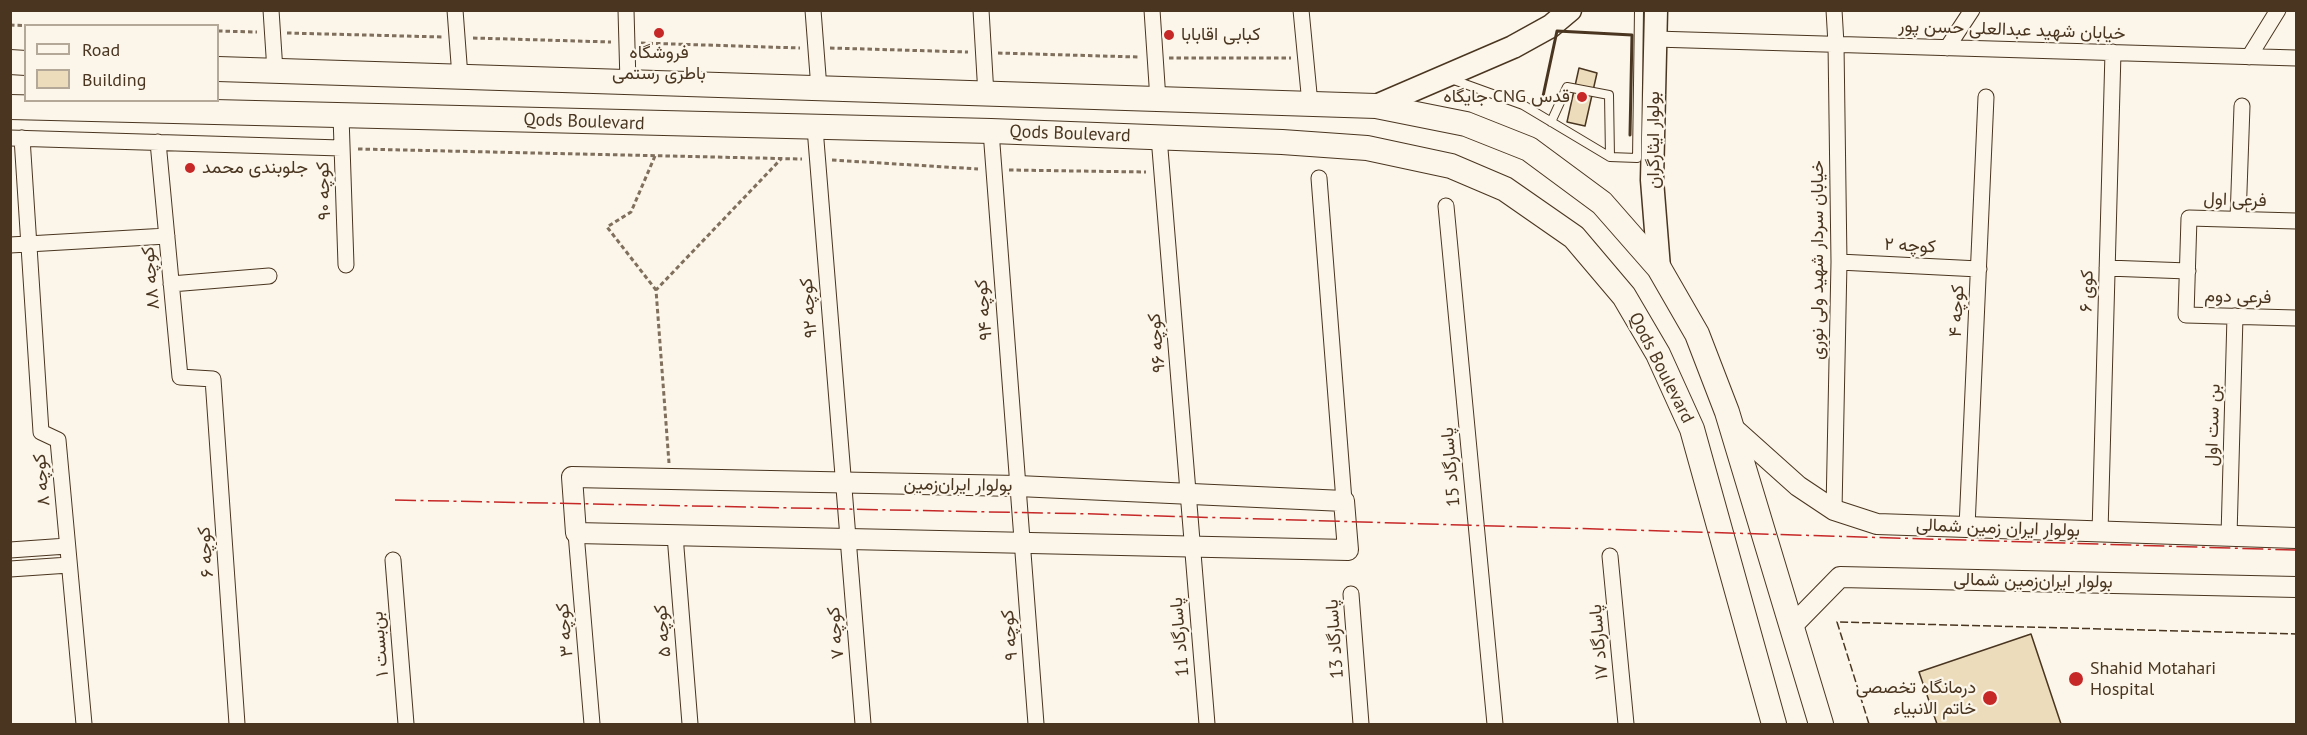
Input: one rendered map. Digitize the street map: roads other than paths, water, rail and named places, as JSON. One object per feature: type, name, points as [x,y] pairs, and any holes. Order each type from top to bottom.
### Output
[{"type":"main road","points":[[1376,106],[1447,78],[1513,47],[1551,26],[1570,10]]},
{"type":"main road","name":"بولوار ایثارگران","points":[[1656,10],[1652,180],[1659,268]]},
{"type":"main road","name":"Qods Boulevard","points":[[219,69],[1376,106],[1466,124],[1529,149],[1602,203],[1659,268],[1697,334],[1731,426],[1821,724]]},
{"type":"main road","name":"Qods Boulevard","points":[[10,107],[991,131],[1282,141],[1367,148],[1451,166],[1505,189],[1574,237],[1624,296],[1658,354],[1692,429],[1774,724]]},
{"type":"street","points":[[270,10],[275,71]]},
{"type":"street","points":[[455,10],[460,77]]},
{"type":"street","points":[[626,10],[628,83]]},
{"type":"street","points":[[813,10],[819,89]]},
{"type":"street","points":[[981,10],[986,94]]},
{"type":"street","points":[[1152,10],[1158,100]]},
{"type":"street","points":[[1301,10],[1310,104]]},
{"type":"street","name":"خیابان سردار شهید ولی نوری","points":[[1833,10],[1836,44],[1839,262],[1834,510]]},
{"type":"street","points":[[1947,48],[1972,10]]},
{"type":"street","points":[[2249,57],[2278,10]]},
{"type":"street","name":"خیابان شهید عبدالعلی حسن پور","points":[[1655,39],[2296,58]]},
{"type":"street","name":"کوی ۶","points":[[2100,532],[2114,52]]},
{"type":"street","name":"کوچه ۴","points":[[1967,527],[1986,97]]},
{"type":"street","points":[[2238,219],[2241,106]]},
{"type":"street","name":"کوچه ۹۰","points":[[341,116],[346,266]]},
{"type":"street","name":"کوچه ۹۲","points":[[815,128],[848,539]]},
{"type":"street","name":"کوچه ۹۴","points":[[991,131],[1022,543]]},
{"type":"street","name":"کوچه ۹۶","points":[[1159,137],[1192,546]]},
{"type":"street","points":[[29,244],[16,138],[341,148]]},
{"type":"street","name":"کوچه ۸۸","points":[[158,142],[180,377],[212,378]]},
{"type":"street","points":[[576,533],[1348,550],[1319,178]]},
{"type":"street","name":"پاسارگاد 15","points":[[1446,206],[1495,724]]},
{"type":"street","name":"فرعی اول","points":[[2188,271],[2189,218],[2296,221]]},
{"type":"street","points":[[10,245],[166,236]]},
{"type":"street","name":"کوچه ۸","points":[[29,244],[41,432],[58,440],[84,724]]},
{"type":"street","name":"کوچه ۲","points":[[1839,262],[1979,269]]},
{"type":"street","points":[[2107,268],[2188,271]]},
{"type":"street","name":"فرعی دوم","points":[[2188,271],[2187,315],[2296,318]]},
{"type":"street","points":[[171,284],[269,276]]},
{"type":"street","name":"بن ست اول","points":[[2229,536],[2235,316]]},
{"type":"street","name":"کوچه ۶","points":[[212,378],[237,724]]},
{"type":"street","name":"بولوار ایران زمین شمالی","points":[[1731,426],[1798,486],[1834,510],[1877,524],[2296,538]]},
{"type":"street","name":"بولوار ایران‌زمین","points":[[576,533],[572,477],[1018,486],[1188,492],[1344,501]]},
{"type":"street","name":"کوچه ۳","points":[[576,533],[592,724]]},
{"type":"street","name":"کوچه ۵","points":[[675,535],[690,724]]},
{"type":"street","name":"کوچه ۷","points":[[848,539],[863,724]]},
{"type":"street","name":"کوچه ۹","points":[[1022,543],[1036,724]]},
{"type":"street","points":[[10,550],[67,546]]},
{"type":"street","name":"پاسارگاد 11","points":[[1192,546],[1207,724]]},
{"type":"street","name":"پاسارگاد ۱۷","points":[[1610,556],[1626,724]]},
{"type":"street","name":"بن‌بست ۱","points":[[393,560],[406,724]]},
{"type":"street","points":[[10,568],[69,565]]},
{"type":"street","name":"بولوار ایران‌زمین شمالی","points":[[1791,627],[1840,577],[2296,587]]},
{"type":"street","name":"پاسارگاد 13","points":[[1351,594],[1361,724]]},
{"type":"lane","points":[[1447,78],[1523,105],[1610,157],[1637,158],[1639,10]]},
{"type":"lane","points":[[1551,122],[1567,87],[1609,95],[1610,157]]},
{"type":"place","name":"فروشگاه باطری رستمی","points":[[659,33]]},
{"type":"place","name":"کبابی اقابابا","points":[[1169,35]]},
{"type":"place","name":"جایگاه CNG قدس","points":[[1582,97]]},
{"type":"place","name":"جلوبندی محمد","points":[[190,168]]},
{"type":"place","name":"Shahid Motahari Hospital","points":[[2076,679]]},
{"type":"place","name":"درمانگاه تخصصی خاتم الانبیاء","points":[[1990,698]]}]
